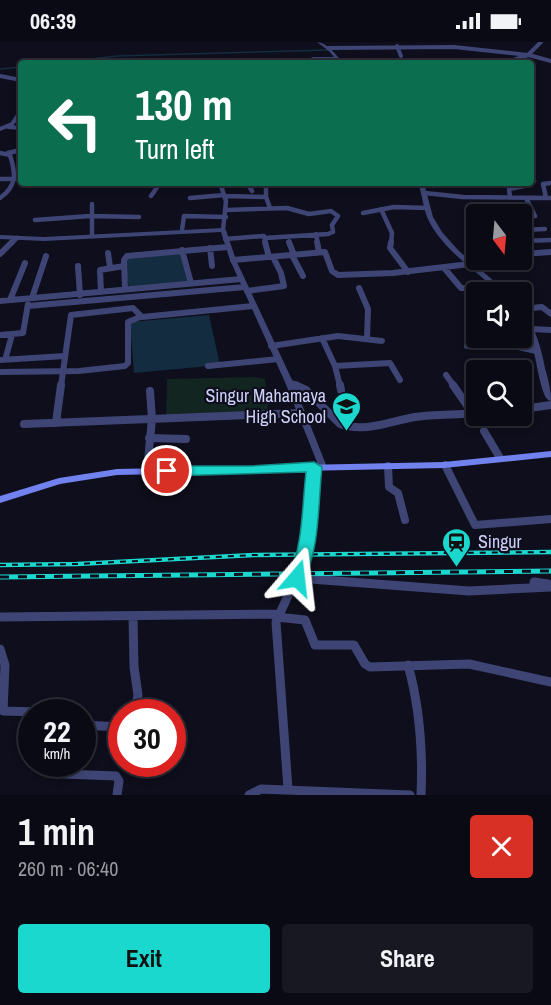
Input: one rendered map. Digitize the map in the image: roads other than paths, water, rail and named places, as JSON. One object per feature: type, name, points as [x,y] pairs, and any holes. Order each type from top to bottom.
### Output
[{"type":"main road","points":[[0,500],[71,479],[108,473],[445,465],[551,454]]},
{"type":"street","points":[[319,42],[338,60]]},
{"type":"street","points":[[514,60],[528,55],[541,42]]},
{"type":"street","points":[[397,46],[401,56]]},
{"type":"street","points":[[328,48],[481,47],[551,61]]},
{"type":"street","points":[[313,59],[326,60]]},
{"type":"street","points":[[0,76],[18,79]]},
{"type":"street","points":[[0,129],[14,122],[18,116]]},
{"type":"street","points":[[5,127],[18,128]]},
{"type":"street","points":[[0,153],[18,151]]},
{"type":"street","points":[[8,153],[17,181]]},
{"type":"street","points":[[0,179],[17,181]]},
{"type":"street","points":[[0,198],[11,190],[17,181]]},
{"type":"street","points":[[488,192],[526,198],[549,198],[543,184],[551,183]]},
{"type":"street","points":[[151,196],[158,186]]},
{"type":"street","points":[[221,186],[226,210],[223,230],[225,239],[253,306],[289,382],[319,467],[302,567],[277,616],[276,632],[288,789]]},
{"type":"street","points":[[249,186],[252,191]]},
{"type":"street","points":[[266,186],[266,197],[270,208]]},
{"type":"street","points":[[422,186],[427,208],[437,229],[466,260]]},
{"type":"street","points":[[509,195],[509,189],[524,186]]},
{"type":"street","points":[[425,193],[458,197],[509,195]]},
{"type":"street","points":[[190,198],[266,197]]},
{"type":"street","points":[[526,198],[535,216]]},
{"type":"street","points":[[92,204],[90,216],[92,236]]},
{"type":"street","points":[[225,239],[333,232],[332,225],[338,218],[334,212],[309,214],[288,208],[226,210]]},
{"type":"street","points":[[363,213],[381,208],[427,208]]},
{"type":"street","points":[[381,208],[392,233],[390,248],[408,272]]},
{"type":"street","points":[[35,220],[90,216],[139,217]]},
{"type":"street","points":[[182,230],[183,220],[225,219]]},
{"type":"street","points":[[532,230],[545,229]]},
{"type":"street","points":[[0,237],[92,236],[182,230],[223,230]]},
{"type":"street","points":[[316,234],[319,252]]},
{"type":"street","points":[[0,254],[17,238]]},
{"type":"street","points":[[28,306],[118,297],[284,286],[281,273],[271,257],[265,238]]},
{"type":"street","points":[[532,241],[551,240]]},
{"type":"street","points":[[289,242],[303,276]]},
{"type":"street","points":[[125,289],[124,258],[182,250],[228,247]]},
{"type":"street","points":[[210,248],[212,266]]},
{"type":"street","points":[[182,250],[191,283]]},
{"type":"street","points":[[233,260],[319,252],[327,254],[331,268],[337,274],[408,272],[445,269],[466,264]]},
{"type":"street","points":[[532,253],[551,252]]},
{"type":"street","points":[[108,253],[110,267]]},
{"type":"street","points":[[0,335],[12,335],[24,331],[28,306],[46,256]]},
{"type":"street","points":[[10,300],[25,263]]},
{"type":"street","points":[[78,266],[80,295]]},
{"type":"street","points":[[101,292],[100,271],[110,267],[124,266]]},
{"type":"street","points":[[445,269],[460,288],[466,288]]},
{"type":"street","points":[[477,270],[490,282]]},
{"type":"street","points":[[0,301],[241,279]]},
{"type":"street","points":[[359,288],[368,309],[367,339]]},
{"type":"street","points":[[117,290],[119,309]]},
{"type":"street","points":[[56,423],[69,318],[74,302]]},
{"type":"street","points":[[0,372],[63,372],[127,365],[128,322],[140,317],[253,306]]},
{"type":"street","points":[[532,308],[542,306],[551,314]]},
{"type":"street","points":[[71,315],[135,309],[140,317]]},
{"type":"street","points":[[532,329],[551,330]]},
{"type":"street","points":[[532,333],[551,399]]},
{"type":"street","points":[[12,335],[3,360],[65,356]]},
{"type":"street","points":[[271,346],[343,336],[382,341]]},
{"type":"street","points":[[322,338],[335,366],[341,390]]},
{"type":"street","points":[[523,348],[536,351]]},
{"type":"street","points":[[208,366],[278,358]]},
{"type":"street","points":[[335,366],[390,363],[400,380]]},
{"type":"street","points":[[446,375],[466,402]]},
{"type":"street","points":[[289,382],[306,390],[340,424],[348,427],[376,425],[414,417],[466,414]]},
{"type":"street","points":[[147,471],[152,418],[150,392]]},
{"type":"street","points":[[532,408],[551,405]]},
{"type":"street","points":[[24,424],[145,421],[152,418],[301,413]]},
{"type":"street","points":[[484,431],[500,458]]},
{"type":"street","points":[[149,438],[186,439]]},
{"type":"street","points":[[445,465],[475,525],[551,519]]},
{"type":"street","points":[[388,466],[389,487],[398,493],[405,520]]},
{"type":"street","points":[[297,578],[459,590],[551,586]]},
{"type":"street","points":[[534,582],[551,586]]},
{"type":"street","points":[[133,616],[137,699]]},
{"type":"street","points":[[0,617],[277,616],[305,620],[315,645],[354,645],[367,666],[453,663],[481,665],[551,682]]},
{"type":"street","points":[[0,649],[5,665],[3,711],[18,711]]},
{"type":"street","points":[[408,665],[422,724],[421,795]]},
{"type":"street","points":[[96,775],[116,776],[119,781],[117,795]]},
{"type":"street","points":[[249,795],[261,789],[410,795]]},
{"type":"water","points":[[181,252],[189,281],[129,288],[123,258]]},
{"type":"water","points":[[209,315],[220,365],[134,373],[130,322]]},
{"type":"waterway","points":[[82,60],[117,56],[328,50]]},
{"type":"waterway","points":[[0,69],[18,67]]},
{"type":"railway","points":[[0,565],[77,564],[254,555],[551,552]]},
{"type":"railway","points":[[0,577],[551,571]]},
{"type":"place","name":"Singur Mahamaya High School","points":[[347,432]]},
{"type":"place","name":"Singur","points":[[457,568]]}]
